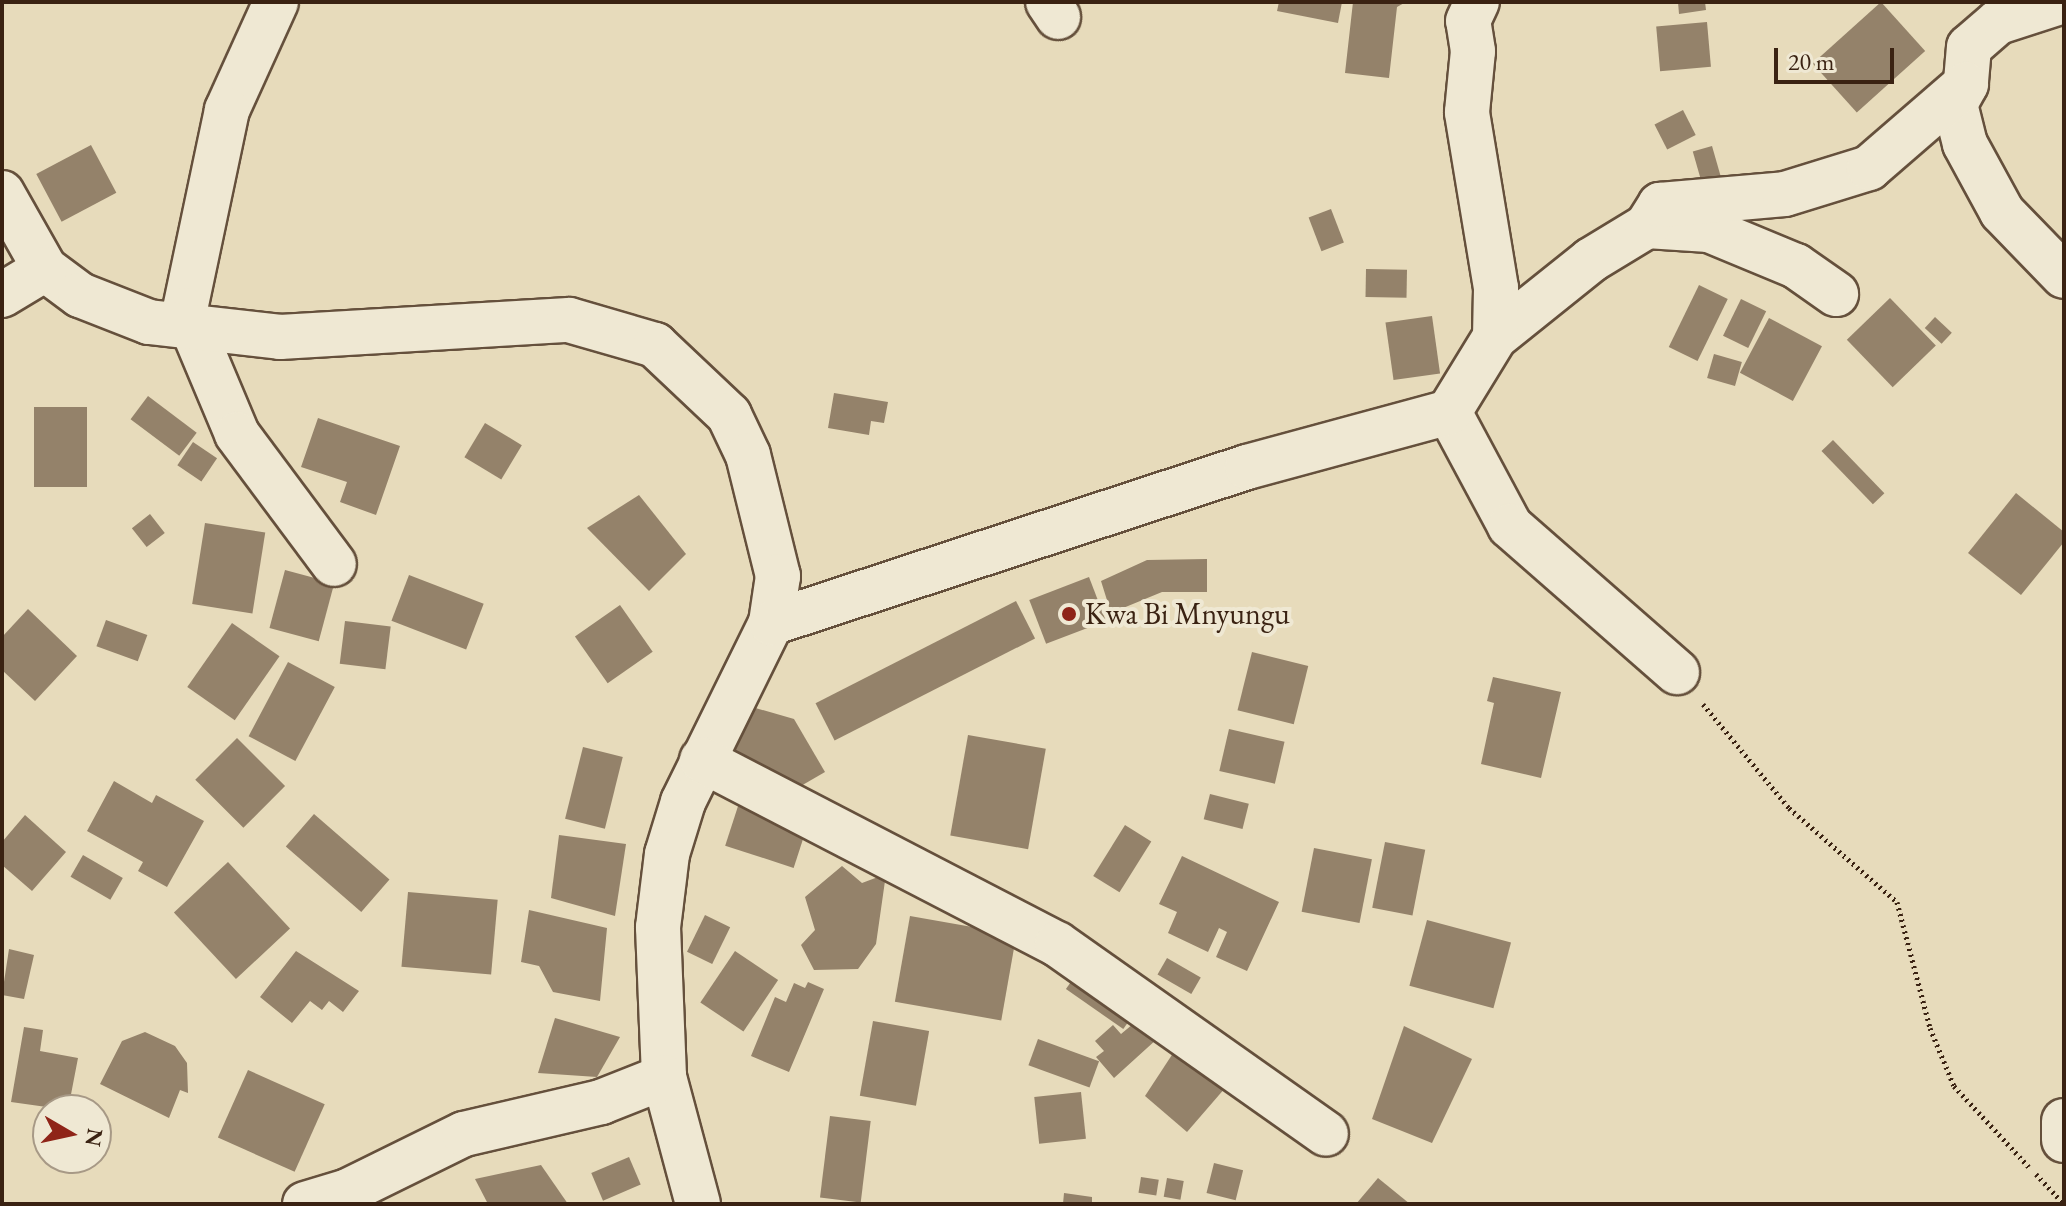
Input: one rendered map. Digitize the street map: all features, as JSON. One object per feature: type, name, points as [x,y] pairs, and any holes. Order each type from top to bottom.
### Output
[{"type":"street","points":[[276,2],[227,110],[185,310],[237,434],[334,564]]},
{"type":"street","points":[[1477,2],[1468,21],[1473,51],[1467,112],[1496,288],[1495,337]]},
{"type":"street","points":[[2060,2],[1998,22],[1969,47],[1966,84],[1955,104],[1965,144],[2002,212],[2064,276]]},
{"type":"street","points":[[771,623],[1247,467],[1449,412],[1495,337],[1591,260],[1647,226],[1660,205],[1785,194],[1869,168],[1966,84]]},
{"type":"street","points":[[2,193],[45,269],[80,295],[115,310],[192,328],[280,337],[569,320],[655,345],[729,415],[748,455],[778,576],[771,623],[702,760],[667,854],[658,927],[664,1077],[698,1204]]},
{"type":"street","points":[[1647,226],[1709,230],[1796,266],[1836,294]]},
{"type":"street","points":[[2,295],[45,269]]},
{"type":"street","points":[[1449,412],[1510,526],[1677,672]]},
{"type":"street","points":[[702,760],[1057,944],[1326,1134]]},
{"type":"street","points":[[305,1204],[348,1191],[464,1134],[601,1102],[664,1077]]},
{"type":"street","points":[[2064,1121],[2064,1140]]},
{"type":"path","points":[[1677,672],[1789,808],[1897,902],[1930,1028],[1954,1086],[2064,1204]]},
{"type":"building","points":[[1279,2],[1342,2],[1338,23],[1277,11]]},
{"type":"building","points":[[1353,2],[1406,2],[1397,7],[1389,78],[1345,73]]},
{"type":"building","points":[[1678,2],[1705,2],[1706,10],[1679,14]]},
{"type":"building","points":[[1881,2],[1925,51],[1857,113],[1813,64]]},
{"type":"building","points":[[1707,22],[1711,67],[1660,71],[1656,26]]},
{"type":"building","points":[[1683,110],[1696,135],[1667,149],[1654,125]]},
{"type":"building","points":[[91,145],[116,193],[62,222],[36,174]]},
{"type":"building","points":[[1712,146],[1721,177],[1702,182],[1693,152]]},
{"type":"building","points":[[1331,209],[1344,243],[1321,251],[1309,218]]},
{"type":"building","points":[[1366,269],[1407,270],[1407,298],[1366,297]]},
{"type":"building","points":[[1699,285],[1728,299],[1698,361],[1669,347]]},
{"type":"building","points":[[1890,298],[1936,345],[1893,387],[1847,340]]},
{"type":"building","points":[[1741,299],[1766,311],[1748,348],[1723,336]]},
{"type":"building","points":[[1432,316],[1440,373],[1394,380],[1385,323]]},
{"type":"building","points":[[1935,317],[1952,333],[1942,344],[1925,328]]},
{"type":"building","points":[[1769,318],[1822,346],[1793,401],[1740,373]]},
{"type":"building","points":[[1714,354],[1742,362],[1735,386],[1707,378]]},
{"type":"building","points":[[834,393],[888,402],[884,423],[871,421],[869,435],[828,428]]},
{"type":"building","points":[[148,396],[197,433],[179,456],[131,419]]},
{"type":"building","points":[[34,407],[87,407],[87,487],[34,487]]},
{"type":"building","points":[[318,418],[400,446],[376,515],[340,502],[347,482],[301,467]]},
{"type":"building","points":[[485,423],[522,445],[501,479],[464,457]]},
{"type":"building","points":[[1833,440],[1884,493],[1873,504],[1821,451]]},
{"type":"building","points":[[193,442],[217,458],[201,481],[177,465]]},
{"type":"building","points":[[2016,493],[2064,532],[2064,542],[2021,595],[1968,553]]},
{"type":"building","points":[[639,495],[686,554],[649,591],[587,528]]},
{"type":"building","points":[[150,514],[165,533],[147,547],[132,528]]},
{"type":"building","points":[[205,523],[265,533],[252,614],[192,604]]},
{"type":"building","points":[[1207,559],[1207,592],[1162,592],[1111,613],[1101,581],[1147,560]]},
{"type":"building","points":[[285,570],[334,583],[319,641],[269,628]]},
{"type":"building","points":[[409,575],[484,604],[466,649],[391,621]]},
{"type":"building","points":[[1089,577],[1106,621],[1046,644],[1029,600]]},
{"type":"building","points":[[1016,601],[1035,638],[835,741],[816,703]]},
{"type":"building","points":[[620,605],[653,652],[608,683],[575,637]]},
{"type":"building","points":[[28,609],[77,656],[35,701],[2,670],[2,637]]},
{"type":"building","points":[[106,620],[147,635],[138,661],[96,646]]},
{"type":"building","points":[[345,621],[391,627],[385,669],[340,664]]},
{"type":"building","points":[[232,623],[280,656],[235,720],[187,687]]},
{"type":"building","points":[[1252,652],[1308,666],[1294,724],[1237,710]]},
{"type":"building","points":[[288,662],[335,687],[295,761],[249,736]]},
{"type":"building","points":[[1493,677],[1561,692],[1541,778],[1481,764],[1494,703],[1487,701]]},
{"type":"building","points":[[738,703],[794,719],[825,772],[787,794],[733,751]]},
{"type":"building","points":[[1229,729],[1285,742],[1275,784],[1219,771]]},
{"type":"building","points":[[968,735],[1046,749],[1028,849],[950,835]]},
{"type":"building","points":[[237,738],[285,786],[243,828],[195,780]]},
{"type":"building","points":[[583,747],[623,757],[605,829],[565,819]]},
{"type":"building","points":[[114,781],[152,803],[156,795],[204,821],[167,887],[138,871],[143,862],[87,831]]},
{"type":"building","points":[[1210,794],[1249,804],[1243,829],[1204,819]]},
{"type":"building","points":[[740,800],[808,822],[794,868],[725,846]]},
{"type":"building","points":[[314,814],[389,880],[361,912],[286,846]]},
{"type":"building","points":[[25,815],[66,852],[32,891],[2,865],[2,842]]},
{"type":"building","points":[[1125,825],[1151,841],[1119,892],[1093,876]]},
{"type":"building","points":[[559,835],[626,844],[615,916],[551,898]]},
{"type":"building","points":[[1385,842],[1425,850],[1412,916],[1372,908]]},
{"type":"building","points":[[1314,848],[1372,859],[1360,923],[1302,912]]},
{"type":"building","points":[[83,855],[123,878],[110,900],[70,877]]},
{"type":"building","points":[[1182,856],[1279,902],[1247,971],[1216,957],[1227,932],[1219,928],[1208,952],[1168,933],[1177,912],[1159,904]]},
{"type":"building","points":[[228,862],[290,929],[236,979],[174,912]]},
{"type":"building","points":[[842,866],[862,883],[886,874],[876,944],[858,969],[814,970],[801,945],[815,930],[805,897]]},
{"type":"building","points":[[408,892],[498,900],[491,975],[401,967]]},
{"type":"building","points":[[529,910],[607,928],[600,1001],[553,992],[539,966],[521,962]]},
{"type":"building","points":[[705,915],[730,927],[712,964],[687,952]]},
{"type":"building","points":[[910,916],[1016,935],[1001,1020],[895,1002]]},
{"type":"building","points":[[1427,920],[1511,943],[1493,1008],[1409,986]]},
{"type":"building","points":[[9,949],[34,955],[24,999],[2,995]]},
{"type":"building","points":[[296,951],[359,991],[343,1012],[329,1001],[322,1010],[310,1001],[292,1023],[260,997]]},
{"type":"building","points":[[735,951],[778,980],[743,1031],[700,1002]]},
{"type":"building","points":[[1167,958],[1201,977],[1191,994],[1158,974]]},
{"type":"building","points":[[1082,966],[1139,1006],[1123,1029],[1066,989]]},
{"type":"building","points":[[808,982],[824,989],[789,1072],[751,1056],[775,997],[786,1002],[794,983],[805,988]]},
{"type":"building","points":[[555,1018],[620,1037],[597,1077],[538,1073]]},
{"type":"building","points":[[1139,1019],[1157,1039],[1114,1078],[1096,1057],[1104,1051],[1095,1041],[1113,1025],[1121,1034]]},
{"type":"building","points":[[873,1021],[929,1031],[916,1106],[860,1096]]},
{"type":"building","points":[[1404,1026],[1472,1059],[1432,1143],[1372,1119]]},
{"type":"building","points":[[24,1027],[43,1030],[40,1051],[78,1058],[71,1094],[32,1094],[32,1105],[11,1102]]},
{"type":"building","points":[[145,1032],[175,1046],[187,1063],[188,1093],[180,1090],[169,1118],[100,1084],[122,1041]]},
{"type":"building","points":[[1183,1038],[1232,1080],[1187,1132],[1145,1096]]},
{"type":"building","points":[[1038,1039],[1099,1061],[1090,1088],[1028,1065]]},
{"type":"building","points":[[248,1070],[325,1104],[295,1172],[218,1138]]},
{"type":"building","points":[[1081,1092],[1086,1139],[1039,1144],[1034,1097]]},
{"type":"building","points":[[830,1116],[871,1121],[861,1202],[820,1197]]},
{"type":"building","points":[[629,1157],[641,1185],[603,1201],[591,1173]]},
{"type":"building","points":[[1214,1163],[1243,1170],[1236,1200],[1207,1193]]},
{"type":"building","points":[[541,1165],[568,1204],[488,1204],[475,1179]]},
{"type":"building","points":[[1141,1177],[1159,1180],[1156,1196],[1138,1193]]},
{"type":"building","points":[[1167,1178],[1184,1181],[1180,1200],[1164,1197]]},
{"type":"building","points":[[1378,1178],[1410,1204],[1356,1204]]},
{"type":"building","points":[[1064,1193],[1092,1197],[1092,1204],[1063,1204]]},
{"type":"place","name":"Kwa Bi Mnyungu","points":[[1069,614]]}]
